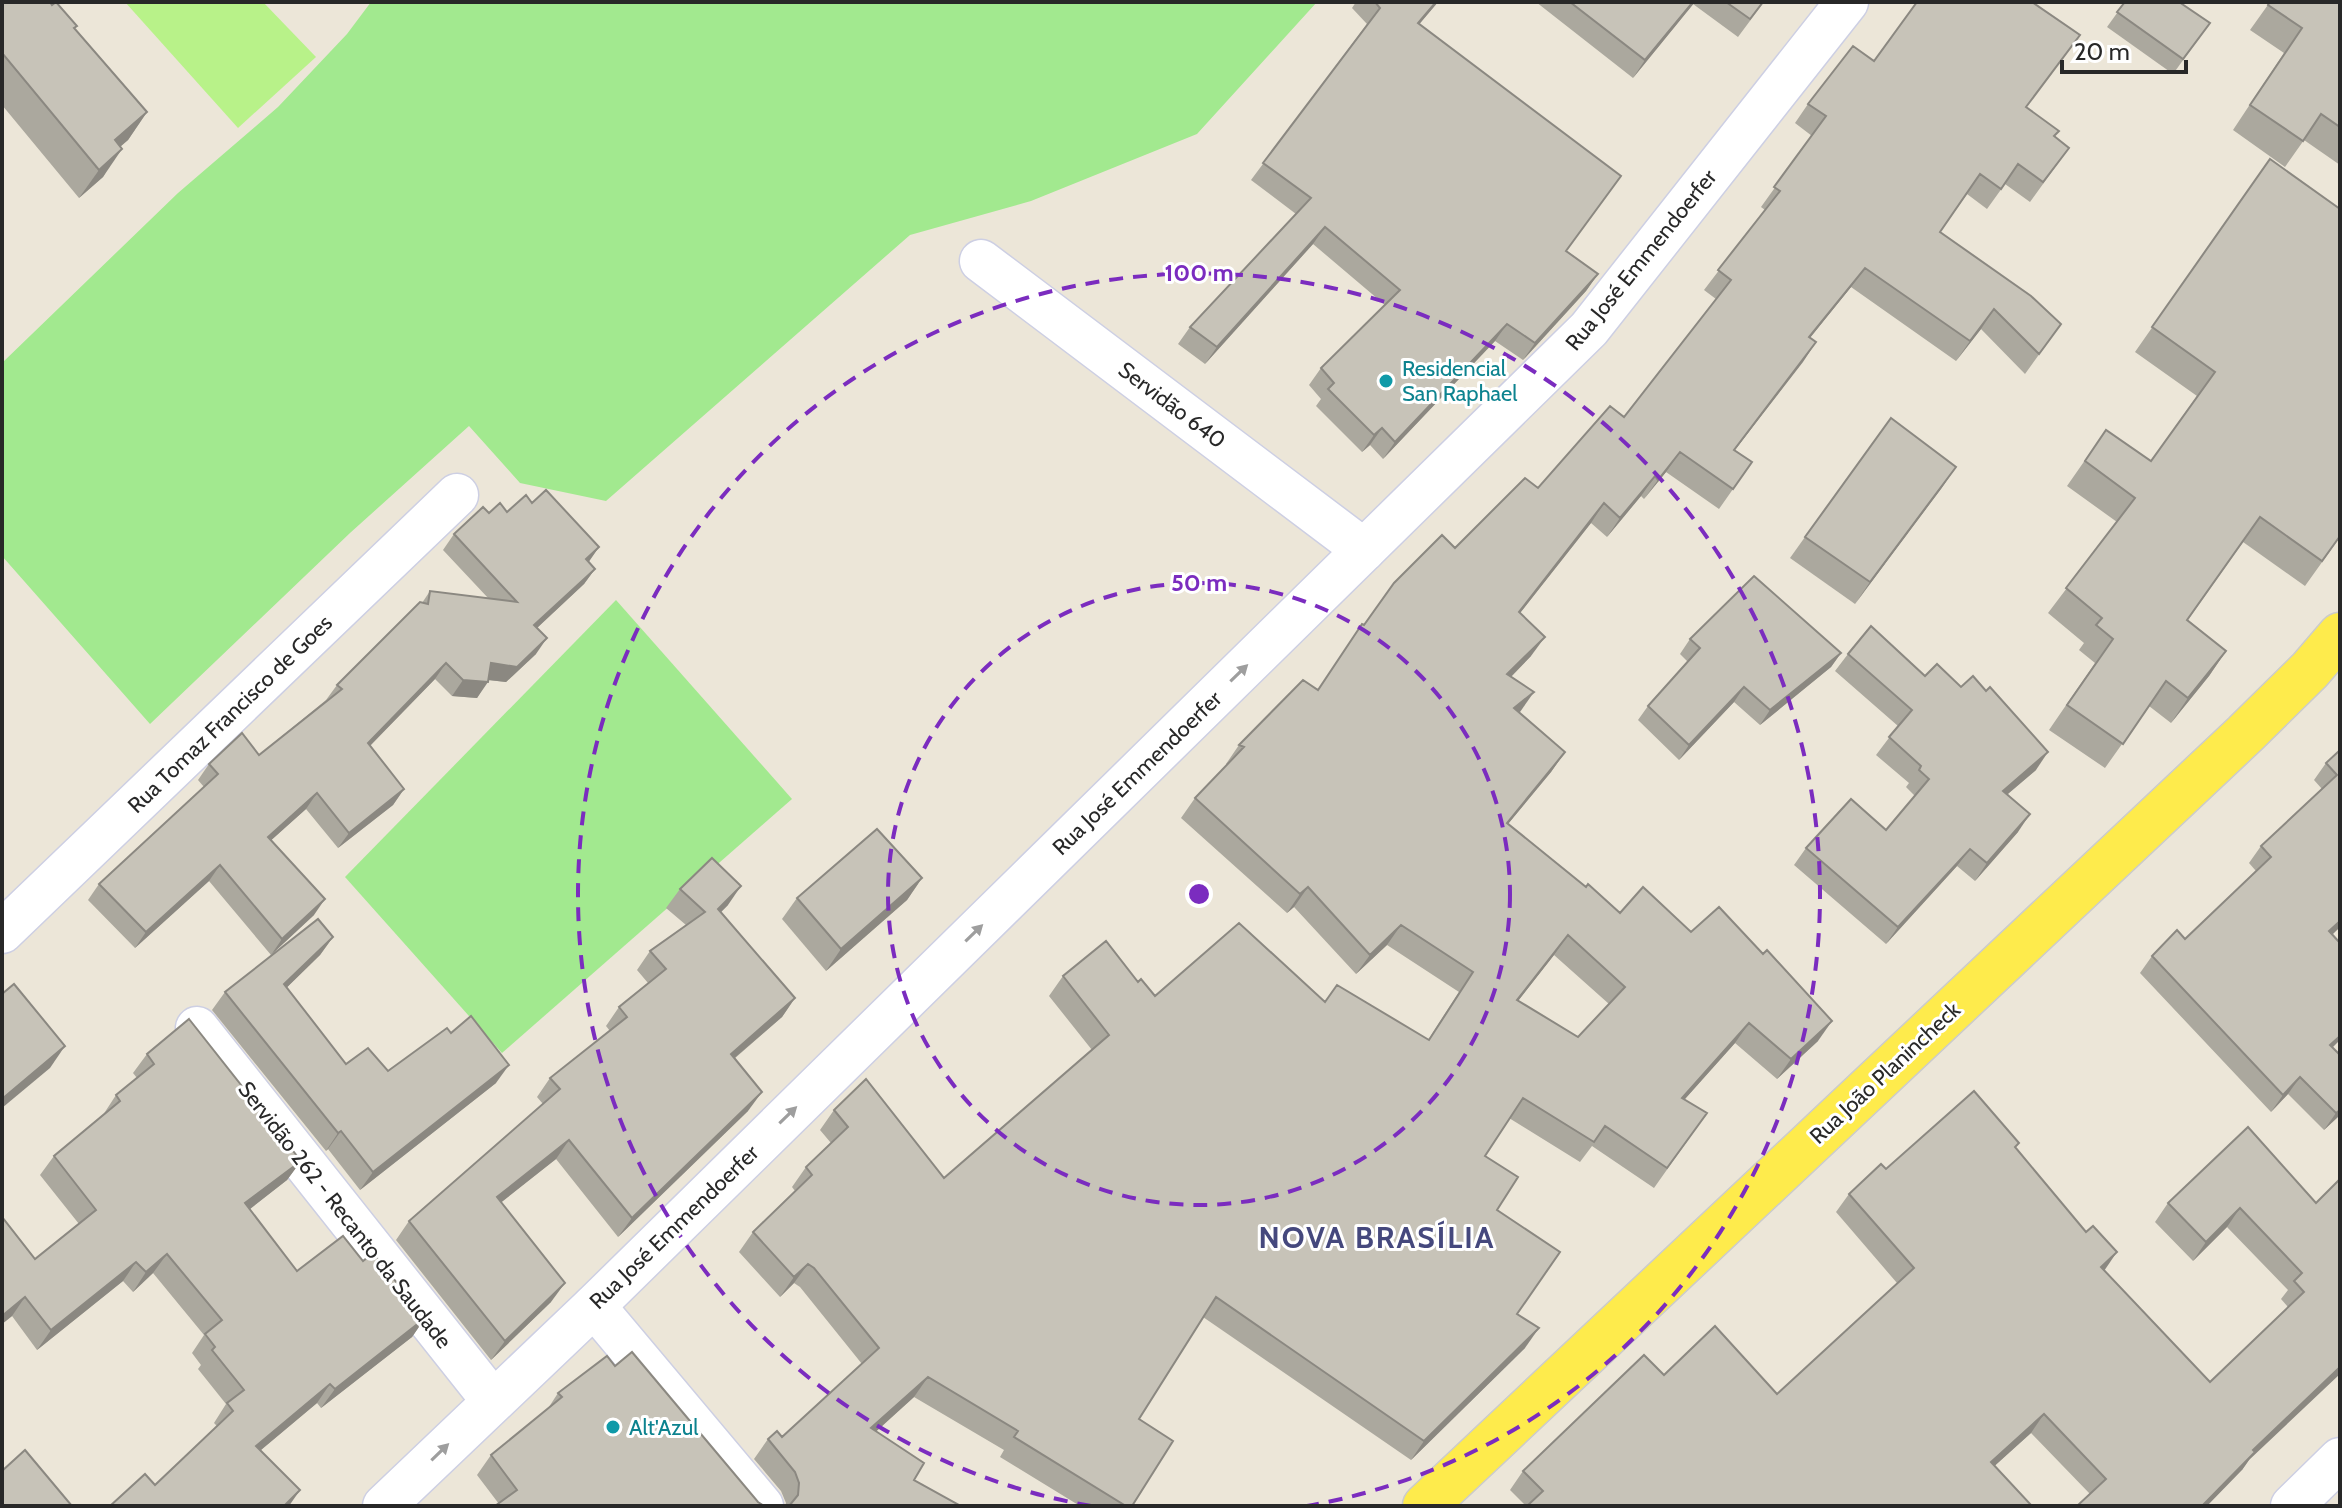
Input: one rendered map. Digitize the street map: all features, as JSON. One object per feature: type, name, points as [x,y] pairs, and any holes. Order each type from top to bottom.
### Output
[{"type":"main road","name":"Rua João Planincheck","points":[[1425,1506],[2245,734],[2310,670],[2340,635]]},
{"type":"street","name":"Rua José Emmendoerfer","points":[[384,1506],[594,1306],[1589,329],[1847,2]]},
{"type":"street","name":"Servidão 640","points":[[981,261],[1364,550]]},
{"type":"street","name":"Rua Tomaz Francisco de Goes","points":[[2,932],[457,495]]},
{"type":"street","name":"Servidão 262 - Recanto da Saudade","points":[[197,1028],[493,1401]]},
{"type":"street","points":[[594,1306],[762,1506]]},
{"type":"street","points":[[2292,1506],[2340,1459]]},
{"type":"green space","points":[[125,2],[263,2],[316,57],[238,128]]},
{"type":"green space","points":[[371,2],[1317,2],[1197,134],[1031,201],[910,235],[606,501],[520,483],[469,426],[350,533],[150,724],[2,556],[2,363],[178,193],[278,107],[347,34]]},
{"type":"green space","points":[[616,600],[792,799],[502,1053],[345,877]]},
{"type":"building","points":[[2,2],[50,2],[52,5],[56,2],[77,26],[74,28],[147,112],[115,140],[122,149],[99,170],[2,53]]},
{"type":"building","points":[[1375,2],[1436,2],[1418,23],[1621,176],[1566,251],[1598,274],[1535,343],[1507,324],[1395,442],[1382,428],[1374,435],[1328,389],[1334,383],[1321,368],[1400,290],[1325,227],[1217,347],[1190,327],[1311,198],[1263,163],[1380,8]]},
{"type":"building","points":[[1570,2],[1693,2],[1645,60]]},
{"type":"building","points":[[1726,2],[1763,2],[1750,19]]},
{"type":"building","points":[[1917,2],[2032,2],[2080,35],[2026,107],[2059,131],[2054,136],[2069,148],[2043,182],[2018,164],[2001,189],[1980,174],[1940,232],[2031,296],[2061,324],[2039,354],[1994,309],[1970,341],[1865,268],[1809,337],[1816,342],[1734,450],[1752,462],[1733,489],[1680,452],[1658,480],[1655,476],[1620,518],[1604,503],[1519,612],[1545,637],[1507,674],[1534,692],[1514,708],[1565,752],[1507,823],[1586,887],[1588,884],[1620,913],[1643,887],[1691,932],[1719,907],[1763,954],[1767,950],[1832,1021],[1791,1059],[1749,1023],[1682,1098],[1707,1113],[1667,1168],[1605,1126],[1594,1142],[1523,1098],[1485,1156],[1518,1177],[1497,1210],[1560,1252],[1517,1314],[1539,1328],[1424,1441],[1216,1297],[1139,1419],[1173,1441],[1132,1506],[1126,1506],[1014,1437],[1018,1431],[928,1377],[871,1428],[924,1463],[914,1480],[961,1506],[789,1506],[798,1495],[799,1483],[795,1472],[768,1439],[777,1431],[782,1437],[879,1348],[814,1268],[808,1264],[794,1277],[753,1232],[812,1175],[806,1167],[848,1127],[834,1110],[866,1079],[944,1178],[1109,1035],[1063,976],[1106,941],[1138,982],[1141,979],[1155,996],[1239,923],[1325,1002],[1337,985],[1429,1040],[1473,972],[1401,925],[1370,955],[1308,887],[1300,894],[1195,798],[1244,747],[1239,745],[1303,680],[1318,690],[1394,583],[1442,535],[1455,548],[1525,478],[1538,488],[1610,406],[1624,417],[1731,280],[1718,270],[1780,191],[1774,187],[1826,116],[1808,104],[1853,46],[1874,61]],"holes":[[[1568,935],[1625,987],[1578,1037],[1517,1000]]]},
{"type":"building","points":[[2125,2],[2179,2],[2210,23],[2183,59],[2117,12]]},
{"type":"building","points":[[2270,2],[2340,2],[2340,127],[2321,114],[2303,141],[2250,105],[2302,28],[2268,5]]},
{"type":"building","points":[[2270,159],[2340,209],[2340,536],[2322,561],[2260,517],[2187,620],[2226,651],[2188,698],[2166,681],[2123,744],[2067,705],[2113,639],[2096,625],[2102,618],[2066,588],[2135,498],[2085,461],[2106,430],[2151,461],[2215,372],[2152,327]]},
{"type":"building","points":[[1891,418],[1956,467],[1870,582],[1805,537]]},
{"type":"building","points":[[546,490],[599,547],[586,559],[595,569],[534,625],[547,638],[517,667],[491,663],[488,682],[463,680],[446,663],[368,743],[404,789],[349,833],[317,793],[268,837],[325,899],[282,939],[220,865],[146,932],[99,884],[218,774],[209,764],[242,733],[259,755],[342,689],[337,685],[420,602],[428,604],[430,591],[517,602],[454,534],[483,507],[489,513],[500,503],[507,512],[526,495],[532,503]]},
{"type":"building","points":[[1754,576],[1841,653],[1770,710],[1744,687],[1689,745],[1648,706],[1700,648],[1690,639]]},
{"type":"building","points":[[1871,626],[1925,676],[1937,664],[1961,687],[1973,676],[1986,691],[1990,687],[2048,752],[2003,791],[2030,814],[1987,863],[1970,849],[1898,927],[1806,848],[1851,799],[1886,830],[1929,779],[1919,770],[1921,766],[1889,737],[1912,710],[1848,654]]},
{"type":"building","points":[[2340,750],[2340,921],[2329,931],[2340,943],[2340,1036],[2330,1045],[2340,1055],[2340,1110],[2336,1113],[2300,1077],[2283,1095],[2152,956],[2177,930],[2185,939],[2271,857],[2261,846],[2337,775],[2326,763]]},
{"type":"building","points":[[877,829],[922,878],[841,949],[797,898]]},
{"type":"building","points":[[712,858],[741,886],[718,909],[795,998],[731,1054],[762,1092],[632,1218],[569,1140],[497,1197],[565,1283],[505,1341],[409,1221],[560,1089],[550,1078],[627,1017],[619,1007],[666,969],[650,951],[705,912],[680,889]]},
{"type":"building","points":[[318,919],[333,937],[284,984],[346,1064],[368,1048],[388,1071],[447,1028],[451,1033],[471,1016],[509,1065],[373,1172],[225,992]]},
{"type":"building","points":[[14,984],[65,1046],[2,1099],[2,994]]},
{"type":"building","points":[[189,1019],[301,1161],[245,1203],[297,1271],[343,1236],[363,1261],[373,1253],[425,1318],[335,1389],[330,1384],[256,1446],[300,1490],[284,1506],[110,1506],[145,1474],[155,1485],[233,1411],[227,1403],[244,1390],[212,1350],[215,1347],[205,1334],[222,1320],[167,1254],[146,1272],[136,1262],[51,1330],[25,1297],[2,1316],[2,1217],[35,1259],[96,1210],[54,1156],[120,1101],[116,1095],[154,1064],[147,1054]]},
{"type":"building","points":[[1974,1091],[2019,1143],[2015,1147],[2086,1232],[2093,1226],[2117,1252],[2101,1267],[2210,1382],[2304,1292],[2294,1281],[2302,1273],[2240,1208],[2206,1242],[2168,1203],[2248,1127],[2316,1203],[2340,1179],[2340,1367],[2253,1450],[2255,1452],[2202,1506],[2077,1506],[2106,1479],[2044,1414],[1991,1462],[2032,1506],[1527,1506],[1543,1491],[1523,1471],[1644,1355],[1664,1375],[1715,1326],[1777,1394],[1914,1268],[1849,1194],[1881,1164],[1886,1169]]},
{"type":"building","points":[[632,1352],[764,1506],[495,1506],[517,1490],[491,1455],[562,1397],[558,1393],[607,1356],[615,1366]]},
{"type":"building","points":[[25,1450],[72,1506],[2,1506],[2,1471]]},
{"type":"place","name":"Residencial San Raphael","points":[[1386,381]]},
{"type":"place","name":"Alt'Azul","points":[[613,1427]]},
{"type":"district","name":"NOVA BRASÍLIA","points":[[1377,1237]]}]
